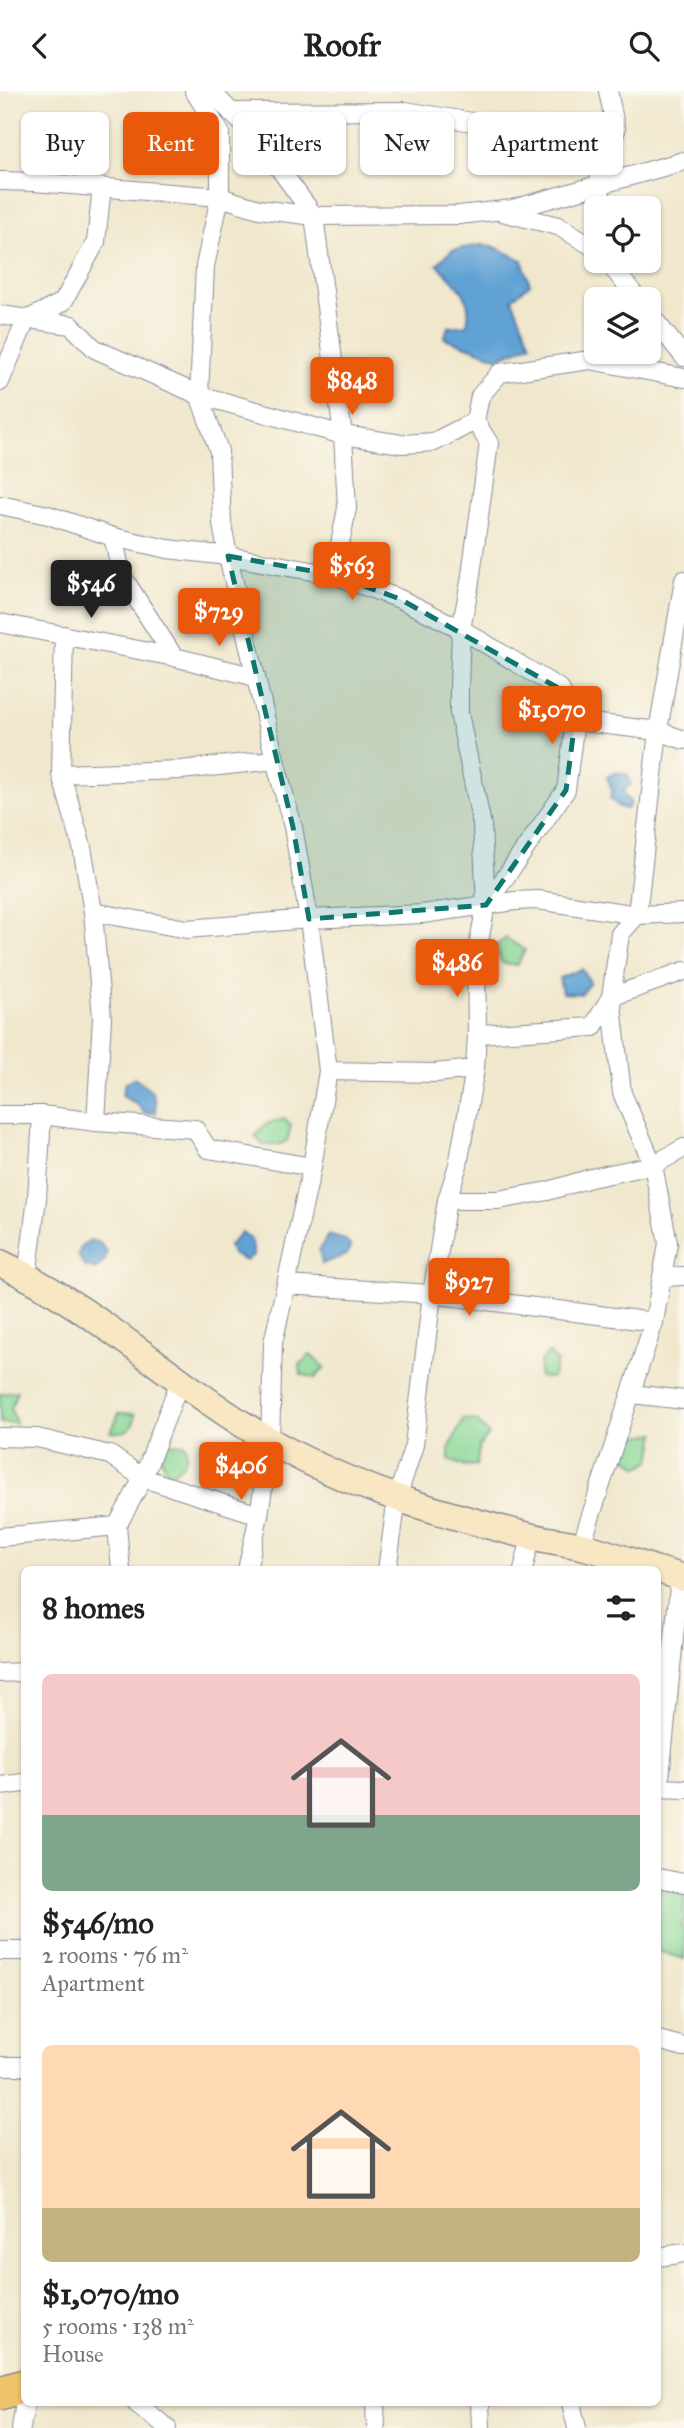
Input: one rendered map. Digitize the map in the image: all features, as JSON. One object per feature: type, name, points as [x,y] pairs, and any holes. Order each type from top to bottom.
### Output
[{"type":"highway","points":[[0,2393],[21,2387]]},
{"type":"street","points":[[194,91],[220,132],[220,197],[205,265],[199,395],[219,451],[222,524],[228,556],[293,827],[309,919],[328,1071],[312,1167],[273,1343],[270,1441],[248,1566]]},
{"type":"street","points":[[211,91],[260,142],[314,216],[343,435],[347,508],[334,575]]},
{"type":"street","points":[[608,91],[612,112]]},
{"type":"street","points":[[231,112],[405,111],[468,121]]},
{"type":"street","points":[[0,181],[220,197],[258,209],[314,216],[459,215],[513,209],[684,160]]},
{"type":"street","points":[[600,175],[598,185],[601,196]]},
{"type":"street","points":[[2,374],[26,320],[63,302],[96,242],[102,187]]},
{"type":"street","points":[[495,211],[558,226],[584,241]]},
{"type":"street","points":[[0,315],[71,325],[95,349],[199,395],[343,435],[402,445],[434,442],[475,421]]},
{"type":"street","points":[[661,328],[684,357]]},
{"type":"street","points":[[388,1566],[397,1498],[414,1445],[432,1294],[447,1200],[458,1165],[475,1069],[476,957],[486,905],[482,825],[459,713],[461,629],[474,558],[489,443],[475,421],[480,396],[500,373],[584,356]]},
{"type":"street","points":[[631,364],[684,378]]},
{"type":"street","points":[[0,505],[48,515],[113,537],[168,549],[228,556],[334,575],[400,599],[461,629],[560,689],[575,721],[566,790],[486,905]]},
{"type":"street","points":[[113,537],[122,576],[174,657]]},
{"type":"street","points":[[581,1546],[654,1322],[668,1244],[653,1165],[622,1093],[611,997],[620,934],[637,915],[658,731],[684,580]]},
{"type":"street","points":[[0,623],[174,657],[256,677]]},
{"type":"street","points":[[64,635],[61,774],[82,847],[93,912],[102,1018],[96,1122]]},
{"type":"street","points":[[575,721],[658,731],[684,740]]},
{"type":"street","points":[[61,774],[181,770],[275,760]]},
{"type":"street","points":[[93,912],[187,929],[309,919],[422,914],[538,900],[637,915],[684,913]]},
{"type":"street","points":[[477,1034],[593,1027],[611,997],[684,971]]},
{"type":"street","points":[[328,1071],[435,1073],[475,1069]]},
{"type":"street","points":[[0,1115],[42,1115],[195,1129],[208,1149],[312,1167]]},
{"type":"street","points":[[27,1277],[37,1198],[42,1115]]},
{"type":"street","points":[[447,1200],[511,1198],[548,1191],[591,1178],[653,1165],[684,1148]]},
{"type":"street","points":[[0,1263],[62,1297],[270,1441],[327,1469],[397,1498],[531,1537],[581,1546],[645,1566]]},
{"type":"street","points":[[662,1277],[684,1276]]},
{"type":"street","points":[[286,1285],[432,1294],[654,1322]]},
{"type":"street","points":[[121,1566],[117,1526],[143,1478],[180,1381]]},
{"type":"street","points":[[632,1394],[684,1400]]},
{"type":"street","points":[[0,1437],[37,1438],[110,1455],[143,1478],[259,1515]]},
{"type":"street","points":[[0,1538],[117,1526]]},
{"type":"street","points":[[524,1566],[531,1537]]},
{"type":"street","points":[[661,1745],[670,1574]]},
{"type":"street","points":[[0,1673],[21,1672]]},
{"type":"street","points":[[0,1786],[21,1783]]},
{"type":"street","points":[[661,1788],[684,1789]]},
{"type":"street","points":[[661,1879],[684,1883]]},
{"type":"street","points":[[0,1951],[21,1951]]},
{"type":"street","points":[[661,2041],[684,2047]]},
{"type":"street","points":[[0,2066],[21,2066]]},
{"type":"street","points":[[661,2257],[684,2253]]},
{"type":"street","points":[[20,2428],[24,2406]]},
{"type":"street","points":[[141,2406],[167,2428]]},
{"type":"street","points":[[375,2406],[376,2428]]},
{"type":"street","points":[[480,2406],[481,2428]]},
{"type":"street","points":[[572,2406],[577,2428]]},
{"type":"highlighted area","points":[[228,556],[334,575],[400,599],[560,689],[575,721],[566,790],[486,905],[309,919],[293,827]]},
{"type":"green space","points":[[506,938],[525,950],[517,965],[502,963],[495,946]]},
{"type":"green space","points":[[284,1119],[291,1126],[287,1141],[278,1145],[263,1145],[255,1136],[266,1124]]},
{"type":"green space","points":[[549,1353],[557,1362],[552,1378],[539,1377],[540,1362]]},
{"type":"green space","points":[[310,1355],[325,1367],[315,1378],[301,1374],[300,1364]]},
{"type":"green space","points":[[17,1391],[11,1409],[16,1423],[0,1423],[0,1394]]},
{"type":"green space","points":[[119,1413],[135,1414],[133,1424],[128,1430],[111,1432]]},
{"type":"green space","points":[[463,1419],[477,1421],[489,1435],[479,1446],[477,1465],[464,1466],[449,1460],[449,1449]]},
{"type":"green space","points":[[656,1433],[651,1460],[639,1467],[626,1457],[633,1437]]},
{"type":"green space","points":[[166,1443],[185,1444],[186,1450],[184,1463],[169,1475],[161,1458]]},
{"type":"green space","points":[[661,1887],[684,1892],[684,1920],[681,1928],[684,1929],[684,1959],[661,1952]]},
{"type":"water","points":[[481,245],[493,246],[522,260],[530,284],[512,299],[531,344],[499,358],[444,338],[448,327],[467,325],[468,305],[457,284],[437,264],[452,250]]},
{"type":"water","points":[[617,772],[628,775],[631,785],[623,791],[631,804],[627,809],[619,807],[610,798],[612,790],[607,777]]},
{"type":"water","points":[[582,969],[590,982],[581,994],[562,993],[559,978]]},
{"type":"water","points":[[134,1078],[151,1092],[156,1113],[144,1113],[137,1104],[122,1096],[125,1083]]},
{"type":"water","points":[[241,1232],[248,1236],[252,1244],[253,1255],[246,1261],[232,1254],[229,1246]]},
{"type":"water","points":[[328,1235],[346,1240],[351,1247],[346,1255],[322,1264],[319,1250]]},
{"type":"water","points":[[91,1240],[100,1243],[107,1252],[104,1262],[95,1270],[84,1266],[78,1255],[82,1245]]}]
